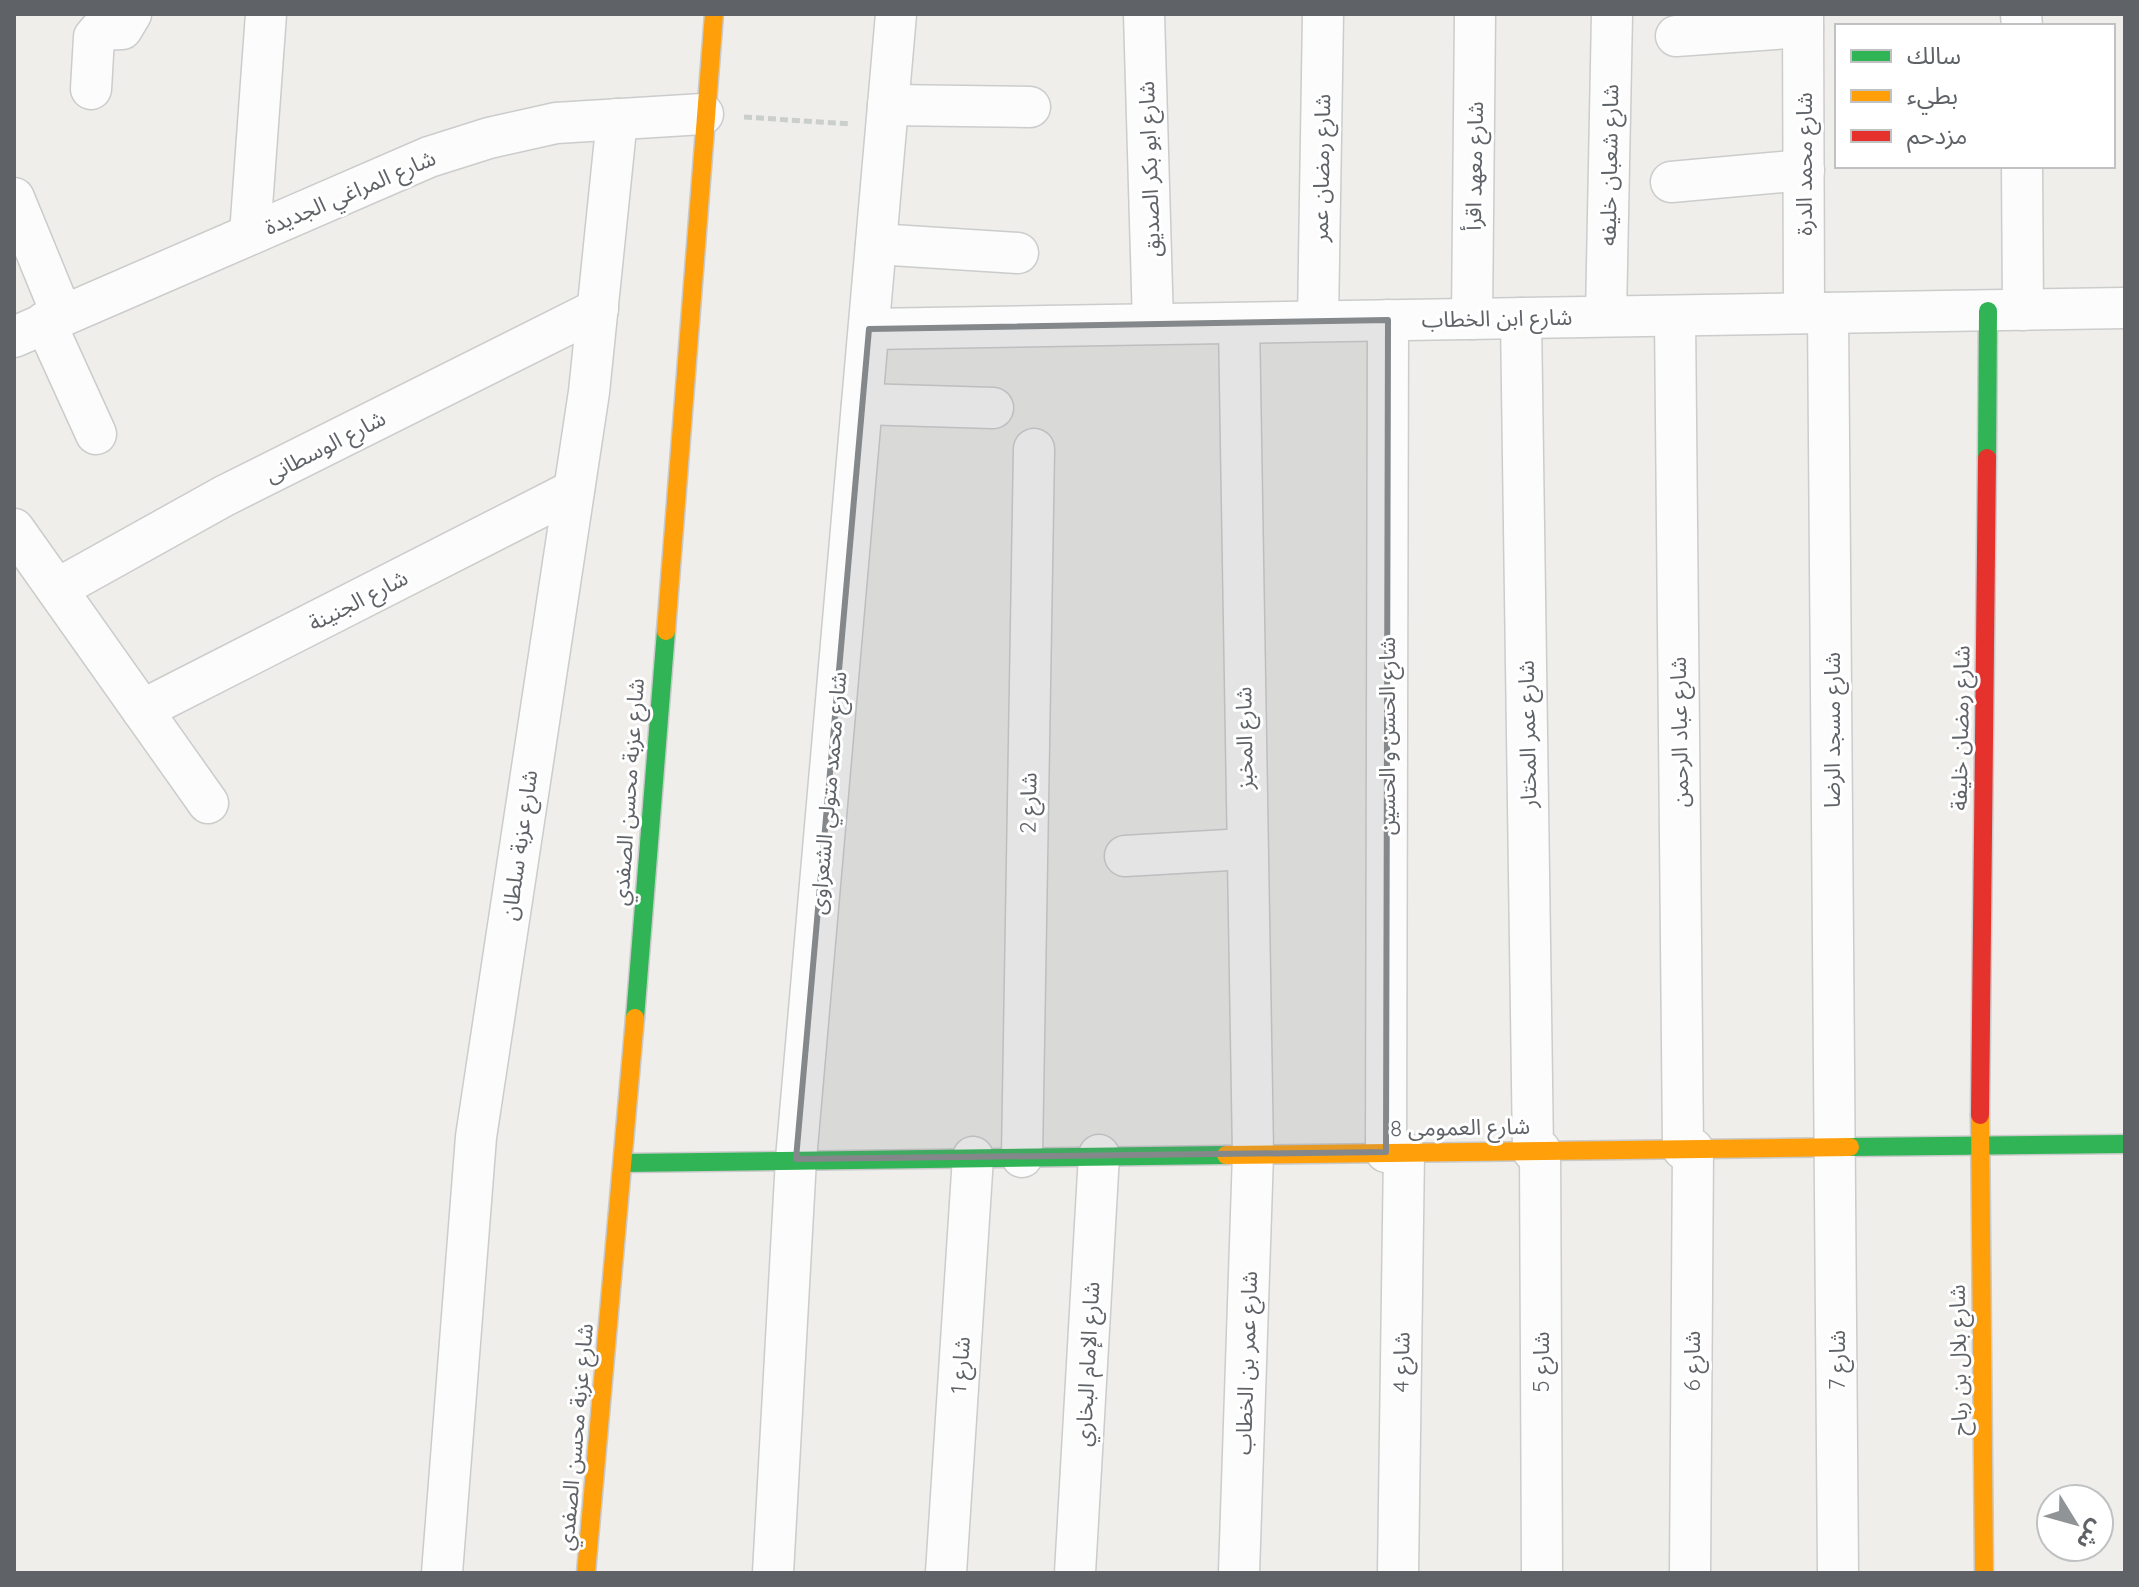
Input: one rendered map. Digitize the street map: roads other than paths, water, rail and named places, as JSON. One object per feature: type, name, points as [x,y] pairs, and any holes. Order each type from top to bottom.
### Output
[{"type":"street","points":[[91,89],[94,37],[100,30],[122,29],[131,14]]},
{"type":"street","points":[[250,234],[266,14]]},
{"type":"street","name":"شارع عزبة محسن الصفدي","points":[[586,1573],[624,1163],[703,114],[714,14]]},
{"type":"street","name":"شارع محمد متولي الشعراوى","points":[[773,1573],[796,1159],[896,14]]},
{"type":"street","name":"شارع ابو بكر الصديق","points":[[1144,14],[1153,324]]},
{"type":"street","name":"شارع رمضان عمر","points":[[1318,321],[1323,14]]},
{"type":"street","name":"شارع معهد اقرأ","points":[[1472,319],[1475,14]]},
{"type":"street","name":"شارع شعبان خليفه","points":[[1606,316],[1612,14]]},
{"type":"street","points":[[1676,36],[1803,20]]},
{"type":"street","name":"شارع محمد الدرة","points":[[1803,20],[1804,170],[1816,313]]},
{"type":"street","points":[[888,116],[1030,107]]},
{"type":"street","name":"شارع المراغي الجديدة","points":[[40,325],[429,157],[489,138],[556,123],[703,114]]},
{"type":"street","name":"شارع عزبة سلطان","points":[[442,1573],[476,1137],[574,490],[598,309],[617,119]]},
{"type":"street","points":[[2005,310],[2022,168]]},
{"type":"street","points":[[1671,182],[1804,170]]},
{"type":"street","points":[[14,198],[40,325],[96,434]]},
{"type":"street","points":[[876,244],[1018,253]]},
{"type":"street","name":"شارع ابن الخطاب","points":[[869,329],[2125,308]]},
{"type":"street","name":"شارع الوسطانى","points":[[57,589],[224,496],[598,309]]},
{"type":"street","name":"شارع رمضان خليفة","points":[[1980,1146],[2005,310]]},
{"type":"street","name":"شارع مسجد الرضا","points":[[1816,313],[1836,1147]]},
{"type":"street","name":"شارع عباد الرحمن","points":[[1675,316],[1688,1149]]},
{"type":"street","name":"شارع عمر المختار","points":[[1521,318],[1537,1150]]},
{"type":"street","name":"شارع الحسن و الحسين","points":[[1388,320],[1395,1152]]},
{"type":"street","name":"شارع المخبز","points":[[1239,323],[1245,849],[1253,1154]]},
{"type":"street","points":[[862,404],[993,408]]},
{"type":"street","name":"شارع 2","points":[[1022,1157],[1034,449]]},
{"type":"street","name":"شارع الجنينة","points":[[142,710],[574,490]]},
{"type":"street","points":[[14,529],[208,803]]},
{"type":"street","points":[[1125,856],[1245,849]]},
{"type":"street","name":"شارع العمومى 8","points":[[624,1163],[2125,1144]]},
{"type":"street","name":"شارع بلال بن رباح","points":[[1980,1146],[1984,1573]]},
{"type":"street","name":"شارع 7","points":[[1836,1147],[1838,1573]]},
{"type":"street","name":"شارع 6","points":[[1688,1149],[1690,1573]]},
{"type":"street","name":"شارع 5","points":[[1537,1150],[1542,1573]]},
{"type":"street","name":"شارع 4","points":[[1395,1152],[1398,1573]]},
{"type":"street","name":"شارع عمر بن الخطاب","points":[[1239,1573],[1253,1154]]},
{"type":"street","name":"شارع الإمام البخاري","points":[[1075,1573],[1099,1155]]},
{"type":"street","name":"شارع 1","points":[[946,1573],[973,1157]]}]
